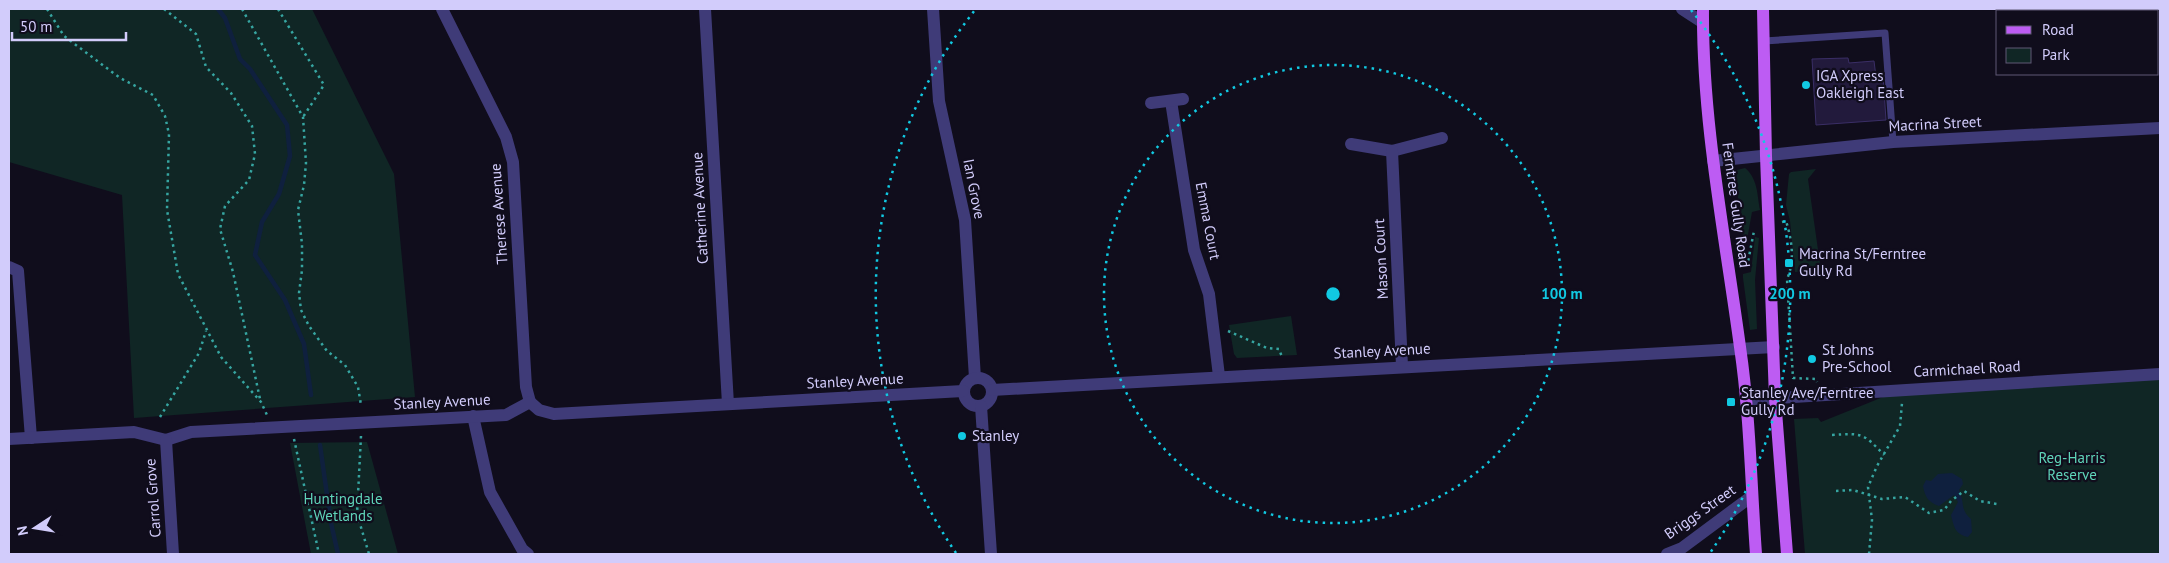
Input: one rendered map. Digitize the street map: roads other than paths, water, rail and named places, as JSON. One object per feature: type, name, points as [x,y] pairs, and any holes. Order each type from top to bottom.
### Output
[{"type":"main road","name":"Ferntree Gully Road","points":[[1703,9],[1705,86],[1713,161],[1746,400],[1756,554]]},
{"type":"main road","name":"Ferntree Gully Road","points":[[1763,9],[1766,156],[1776,398],[1786,554]]},
{"type":"street","name":"Therese Avenue","points":[[442,9],[506,137],[513,162],[526,387],[530,402]]},
{"type":"street","name":"Catherine Avenue","points":[[705,9],[728,404]]},
{"type":"street","name":"Ian Grove","points":[[933,9],[939,101],[965,220],[976,378]]},
{"type":"street","points":[[1682,9],[1702,22]]},
{"type":"street","name":"Emma Court","points":[[1151,103],[1177,100],[1194,250],[1209,294],[1219,376]]},
{"type":"street","name":"Macrina Street","points":[[1713,161],[1893,142],[2160,128]]},
{"type":"street","points":[[1351,144],[1392,150],[1442,138]]},
{"type":"street","name":"Mason Court","points":[[1392,150],[1402,366]]},
{"type":"street","points":[[9,267],[18,271],[31,438]]},
{"type":"street","name":"Stanley Avenue","points":[[992,390],[1219,376],[1774,347]]},
{"type":"street","name":"Carmichael Road","points":[[1746,400],[2160,374]]},
{"type":"street","points":[[976,378],[984,379],[992,390],[990,400],[980,406],[967,402],[963,391],[968,381],[976,378]]},
{"type":"street","name":"Stanley Avenue","points":[[166,440],[191,432],[506,415],[530,402],[539,410],[554,414],[963,391]]},
{"type":"street","points":[[980,406],[991,554]]},
{"type":"street","points":[[473,416],[490,492],[522,548],[528,554]]},
{"type":"street","points":[[9,440],[134,432],[166,440]]},
{"type":"street","name":"Carrol Grove","points":[[166,440],[173,554]]},
{"type":"street","name":"Briggs Street","points":[[1667,554],[1682,548],[1752,496]]},
{"type":"lane","points":[[1764,41],[1885,33],[1893,142]]},
{"type":"water","points":[[1952,473],[1962,479],[1963,484],[1959,490],[1965,512],[1971,519],[1972,532],[1968,537],[1960,534],[1953,523],[1951,515],[1958,502],[1954,495],[1939,506],[1932,503],[1926,496],[1923,486],[1926,480],[1931,481],[1938,474]]},
{"type":"waterway","points":[[218,9],[225,18],[240,59],[250,69],[287,125],[290,156],[279,194],[262,222],[255,255],[285,300],[304,344],[311,395]]},
{"type":"waterway","points":[[320,445],[331,523],[338,554]]},
{"type":"place","name":"IGA Xpress Oakleigh East","points":[[1806,85]]},
{"type":"place","name":"Macrina St/Ferntree Gully Rd","points":[[1789,263]]},
{"type":"place","name":"St Johns Pre-School","points":[[1812,359]]},
{"type":"place","name":"Stanley Ave/Ferntree Gully Rd","points":[[1731,402]]},
{"type":"place","name":"Stanley","points":[[962,436]]},
{"type":"park label","name":"Reg-Harris Reserve","points":[[2072,466]]},
{"type":"park label","name":"Huntingdale Wetlands","points":[[343,508]]}]
